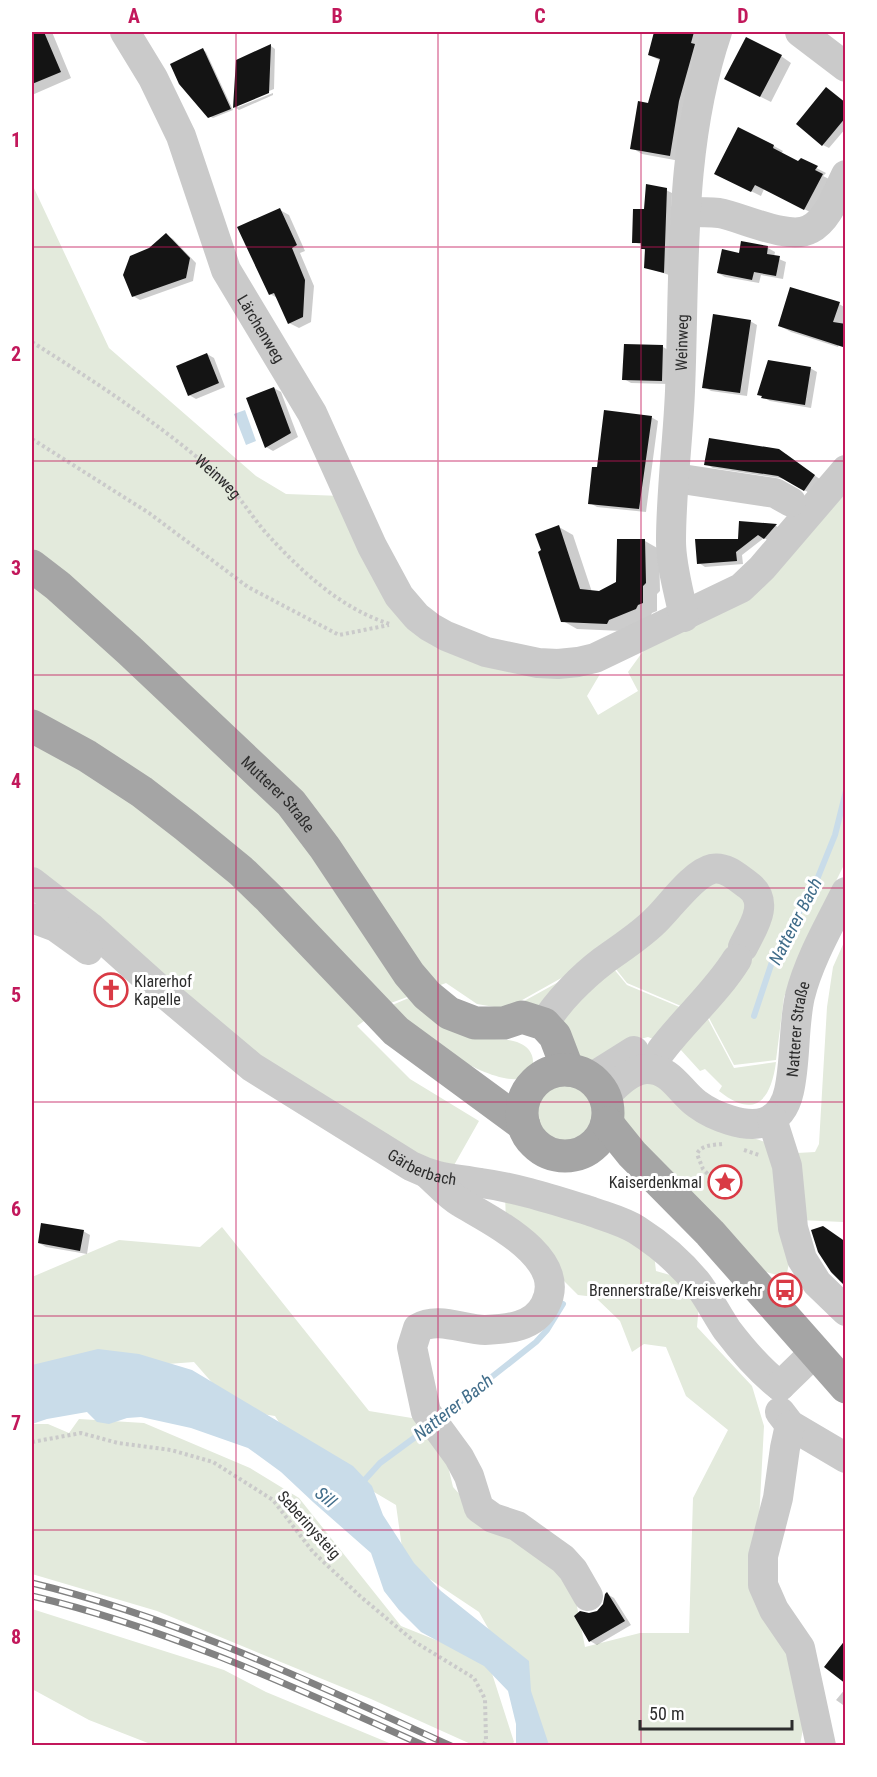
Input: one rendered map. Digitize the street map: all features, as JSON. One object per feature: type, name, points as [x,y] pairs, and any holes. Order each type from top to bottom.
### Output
[{"type":"main road","name":"Mutterer Straße","points":[[32,566],[116,638],[291,803],[325,848],[408,974],[427,995],[449,1013],[475,1023],[504,1023],[522,1017],[544,1024]]},
{"type":"main road","points":[[32,726],[87,756],[141,792],[213,848],[270,899],[396,1031],[455,1072],[495,1086],[569,1101],[663,1186],[710,1233],[846,1387]]},
{"type":"main road","name":"Mutterer Straße","points":[[504,1023],[527,1033],[538,1044],[569,1101]]},
{"type":"main road","points":[[544,1024],[555,1036],[569,1101]]},
{"type":"street","name":"Lärchenweg","points":[[125,32],[153,78],[181,136],[226,270],[306,402],[384,570],[399,596],[403,620]]},
{"type":"street","name":"Weinweg","points":[[684,617],[672,555],[686,212],[689,167],[698,112],[717,32]]},
{"type":"street","points":[[800,32],[846,67]]},
{"type":"street","points":[[686,212],[719,213],[791,232],[804,232],[815,226],[825,214],[846,175]]},
{"type":"street","points":[[403,620],[486,652],[538,663],[558,664],[596,658],[730,595],[752,579],[846,470]]},
{"type":"street","points":[[675,478],[775,493],[791,502]]},
{"type":"street","points":[[544,1024],[560,1001],[601,963],[643,933],[694,879],[712,869],[722,869],[753,889],[759,897],[759,913],[740,953],[723,979],[661,1051]]},
{"type":"street","name":"Gärberbach","points":[[32,882],[90,927],[252,1067],[401,1161],[429,1175],[523,1191],[619,1221],[636,1229],[697,1283],[726,1329],[751,1360],[780,1386]]},
{"type":"street","name":"Natterer Straße","points":[[772,1119],[781,1111],[787,1098],[797,1013],[804,982],[816,951],[846,892]]},
{"type":"street","points":[[32,918],[47,922],[71,937],[113,968],[143,999],[158,988]]},
{"type":"street","points":[[569,1101],[599,1073],[622,1057],[636,1050],[661,1051],[675,1057],[708,1092],[726,1131]]},
{"type":"street","points":[[569,1101],[630,1075],[647,1069],[656,1070],[670,1077],[726,1131]]},
{"type":"street","points":[[726,1131],[735,1122],[748,1124],[772,1119],[787,1166],[793,1228],[802,1258],[817,1283],[846,1311]]},
{"type":"street","points":[[429,1175],[458,1201],[494,1220],[522,1242],[543,1264],[550,1279],[550,1290],[543,1309],[537,1316],[522,1325],[483,1330],[433,1323],[424,1324],[418,1328],[412,1347],[434,1422],[470,1476],[479,1508],[493,1518],[517,1526],[562,1559],[573,1570],[588,1596]]},
{"type":"street","points":[[814,1352],[780,1386],[777,1397],[779,1410],[790,1425],[846,1458]]},
{"type":"street","points":[[790,1425],[778,1498],[763,1556],[763,1585],[774,1610],[800,1648],[821,1746]]},
{"type":"path","name":"Weinweg","points":[[32,342],[147,419],[218,475],[232,488],[266,533],[312,578],[354,610],[403,620]]},
{"type":"path","points":[[32,440],[149,513],[248,587],[339,636],[403,620]]},
{"type":"path","points":[[723,1190],[703,1169],[698,1154],[699,1150],[709,1146],[726,1131]]},
{"type":"path","points":[[737,1147],[756,1155],[784,1157]]},
{"type":"path","name":"Seberinysteig","points":[[32,1442],[81,1432],[118,1443],[171,1450],[213,1462],[273,1500],[313,1552],[361,1597],[415,1642],[474,1677],[484,1699],[486,1740],[483,1746]]},
{"type":"shaded area","points":[[32,184],[109,348],[256,476],[286,494],[342,496],[412,625],[545,674],[600,674],[587,696],[598,715],[638,691],[628,672],[644,650],[845,487],[845,863],[806,941],[784,997],[776,1060],[734,1065],[709,1018],[627,983],[604,954],[506,1009],[477,1004],[446,983],[388,1004],[357,1026],[410,1079],[479,1121],[449,1174],[275,1074],[32,871]]},
{"type":"shaded area","points":[[845,940],[845,1224],[843,1222],[799,1220],[797,1153],[815,1152],[819,1144],[827,1007],[833,967]]},
{"type":"shaded area","points":[[604,957],[627,985],[708,1019],[734,1068],[776,1062],[774,1075],[765,1096],[752,1105],[732,1100],[719,1091],[722,1086],[705,1069],[700,1071],[680,1049],[648,1037],[628,1042],[595,1062],[580,1059],[515,1006]]},
{"type":"shaded area","points":[[411,997],[468,1036],[509,1040],[523,1045],[533,1059],[532,1068],[520,1079],[510,1079],[486,1073],[466,1063],[433,1041],[390,1006]]},
{"type":"shaded area","points":[[563,1081],[575,1083],[586,1090],[593,1101],[595,1113],[593,1125],[586,1136],[575,1143],[563,1145],[551,1143],[540,1136],[533,1125],[531,1113],[533,1101],[540,1090],[551,1083]]},
{"type":"shaded area","points":[[656,1082],[720,1131],[770,1145],[792,1248],[785,1283],[777,1275],[766,1272],[617,1116],[620,1100],[628,1090]]},
{"type":"shaded area","points":[[505,1194],[626,1238],[654,1254],[656,1271],[677,1277],[699,1304],[697,1327],[752,1386],[764,1426],[759,1520],[804,1723],[800,1745],[535,1745],[525,1694],[479,1612],[404,1562],[396,1505],[347,1476],[310,1471],[275,1416],[236,1410],[194,1362],[102,1369],[32,1369],[32,1277],[119,1240],[200,1247],[222,1227],[369,1411],[424,1420],[448,1466],[453,1487],[484,1521],[572,1581],[585,1647],[640,1633],[689,1633],[693,1498],[728,1430],[686,1396],[666,1347],[644,1344],[632,1352],[620,1321],[595,1297],[578,1295],[506,1223]]},
{"type":"shaded area","points":[[79,1419],[144,1423],[250,1468],[299,1498],[401,1626],[488,1661],[514,1742],[511,1745],[473,1745],[371,1699],[157,1611],[32,1574],[32,1424],[48,1424],[69,1433]]},
{"type":"shaded area","points":[[32,1609],[224,1670],[266,1692],[394,1745],[153,1745],[89,1720],[32,1689]]},
{"type":"water","points":[[245,410],[256,441],[246,445],[234,414]]},
{"type":"water","name":"Sill","points":[[98,1349],[139,1354],[192,1370],[353,1466],[372,1486],[383,1515],[414,1563],[441,1591],[529,1661],[531,1691],[549,1745],[516,1745],[516,1724],[508,1691],[484,1666],[421,1632],[384,1591],[371,1553],[281,1472],[248,1448],[191,1428],[141,1417],[127,1418],[109,1424],[97,1422],[87,1412],[32,1424],[32,1365]]},
{"type":"building","points":[[32,32],[44,32],[61,72],[32,84]]},
{"type":"building","points":[[654,32],[694,32],[691,43],[695,44],[679,101],[670,156],[630,149],[638,101],[648,103],[660,59],[648,55]]},
{"type":"building","points":[[746,37],[782,55],[760,97],[724,79]]},
{"type":"building","points":[[271,44],[269,93],[233,108],[236,60]]},
{"type":"building","points":[[203,48],[231,109],[208,118],[179,84],[170,64]]},
{"type":"building","points":[[826,87],[846,103],[846,117],[822,146],[796,124]]},
{"type":"building","points":[[738,127],[774,145],[773,148],[798,161],[801,158],[818,166],[815,170],[823,174],[804,210],[755,185],[751,192],[714,174]]},
{"type":"building","points":[[646,184],[667,188],[664,273],[644,268],[645,249],[641,249],[641,243],[632,243],[633,209],[644,209]]},
{"type":"building","points":[[280,208],[297,245],[292,248],[305,280],[303,317],[288,324],[274,293],[269,295],[237,227]]},
{"type":"building","points":[[166,233],[190,258],[186,278],[132,297],[123,275],[130,256],[149,248]]},
{"type":"building","points":[[741,241],[768,246],[767,254],[780,256],[776,276],[754,272],[752,280],[717,273],[722,249],[739,253]]},
{"type":"building","points":[[790,287],[840,302],[833,322],[846,324],[846,348],[778,326]]},
{"type":"building","points":[[713,314],[751,320],[740,393],[702,388]]},
{"type":"building","points":[[624,344],[663,345],[662,381],[622,380]]},
{"type":"building","points":[[207,353],[219,383],[188,396],[176,366]]},
{"type":"building","points":[[768,360],[811,367],[805,405],[761,398],[762,396],[757,395]]},
{"type":"building","points":[[274,387],[291,433],[265,448],[246,398]]},
{"type":"building","points":[[604,410],[652,416],[639,509],[588,504],[592,467],[597,467]]},
{"type":"building","points":[[709,438],[779,449],[815,475],[804,491],[778,476],[704,465]]},
{"type":"building","points":[[739,521],[777,524],[764,539],[758,535],[736,552],[737,561],[697,564],[695,539],[738,539]]},
{"type":"building","points":[[559,525],[580,589],[599,591],[616,582],[617,539],[645,539],[646,583],[643,586],[643,603],[636,609],[609,620],[607,624],[561,622],[538,552],[541,550],[535,534]]},
{"type":"building","points":[[41,1223],[84,1230],[80,1251],[38,1243]]},
{"type":"building","points":[[823,1226],[846,1242],[844,1285],[831,1272],[818,1252],[811,1230]]},
{"type":"building","points":[[607,1592],[625,1621],[589,1642],[574,1616],[580,1611],[589,1613],[597,1611],[603,1604]]},
{"type":"building","points":[[846,1639],[846,1684],[824,1667]]},
{"type":"waterway","name":"Natterer Bach","points":[[754,1016],[773,959],[816,882],[835,835],[846,791]]},
{"type":"waterway","name":"Natterer Bach","points":[[441,1417],[536,1342],[547,1330],[563,1304]]},
{"type":"waterway","name":"Natterer Bach","points":[[361,1484],[380,1463],[429,1427]]},
{"type":"railway","points":[[32,1583],[140,1615],[245,1654],[451,1746]]},
{"type":"railway","points":[[32,1596],[83,1609],[183,1642],[281,1682],[425,1746]]},
{"type":"place","name":"Klarerhof Kapelle","points":[[111,990]]},
{"type":"place","name":"Kaiserdenkmal","points":[[725,1182]]},
{"type":"place","name":"Brennerstraße/Kreisverkehr","points":[[785,1290]]}]
